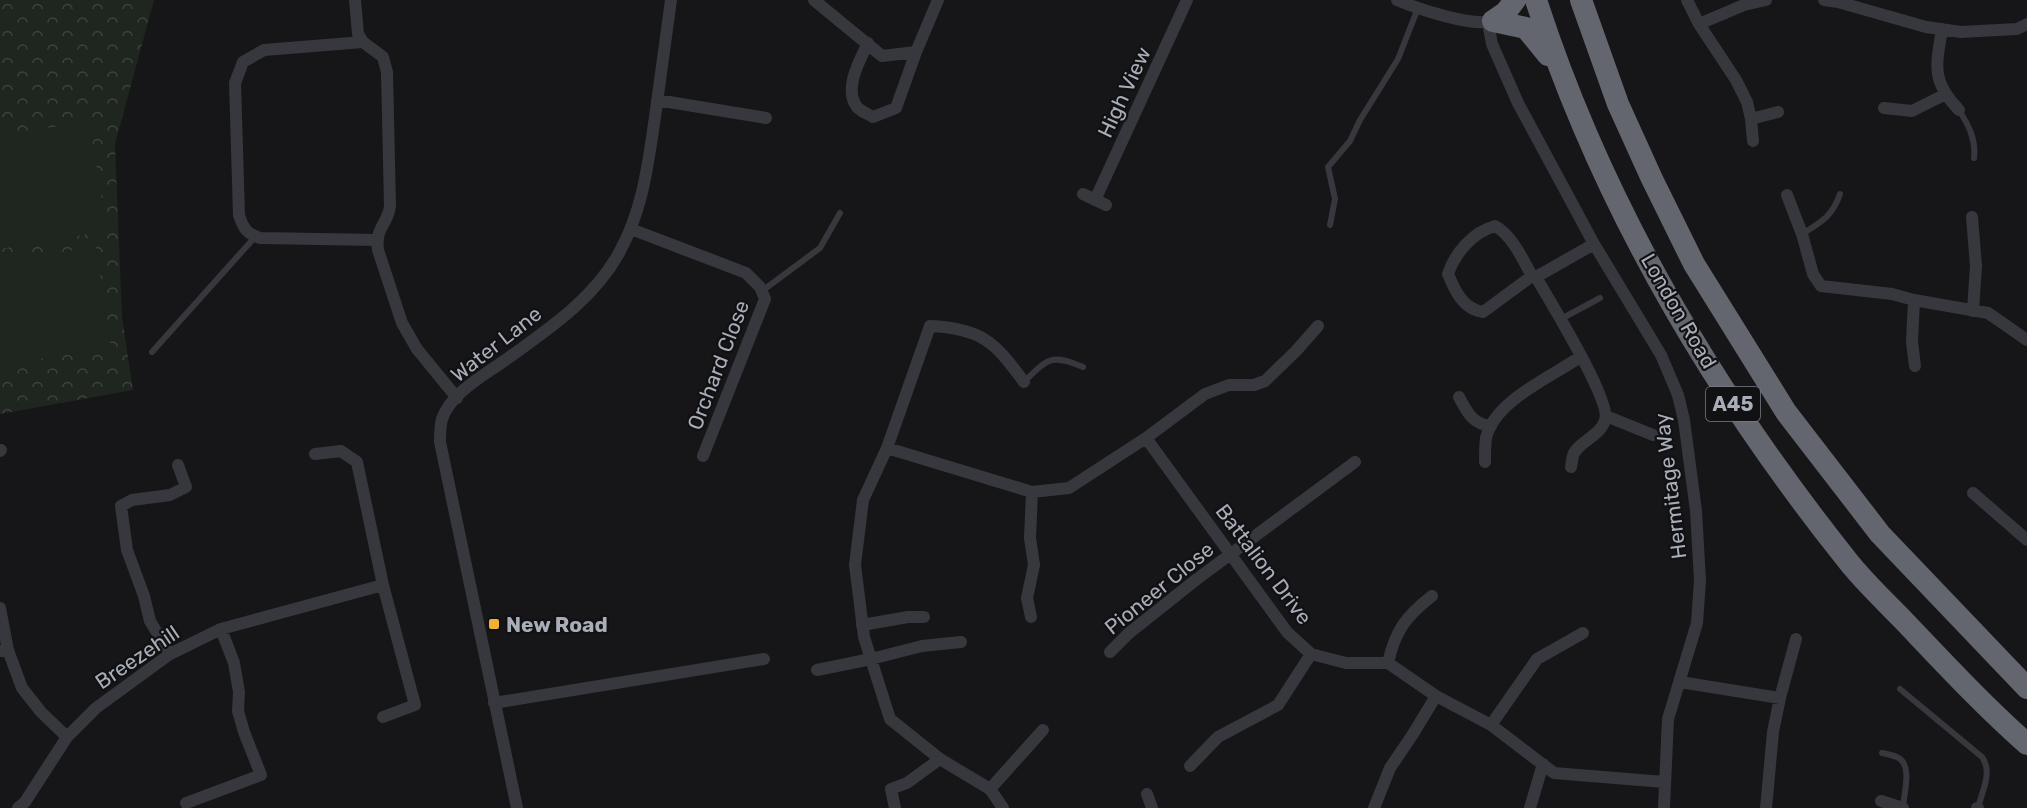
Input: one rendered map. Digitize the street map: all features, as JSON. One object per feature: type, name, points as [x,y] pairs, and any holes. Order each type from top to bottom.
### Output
[{"type":"highway","points":[[1491,22],[1506,12],[1515,0]]},
{"type":"highway","name":"London Road","points":[[1536,0],[1561,74],[1586,137],[1664,292],[1752,433],[1848,561],[1984,706],[2027,744]]},
{"type":"highway","name":"London Road","points":[[1581,0],[1618,104],[1694,264],[1786,412],[1880,534],[2027,688]]},
{"type":"highway","points":[[1491,22],[1526,28],[1561,74]]},
{"type":"street","points":[[355,0],[358,34],[363,42],[383,57],[387,72],[390,206],[389,214],[379,231],[378,250],[402,323],[417,349],[457,398]]},
{"type":"street","name":"Water Lane","points":[[517,808],[440,442],[442,420],[467,388],[565,315],[584,298],[603,278],[619,254],[631,229],[646,178],[671,0]]},
{"type":"street","points":[[814,0],[882,56],[916,52]]},
{"type":"street","points":[[868,43],[855,72],[852,96],[857,108],[873,117],[896,108],[938,0]]},
{"type":"street","name":"High View","points":[[1083,194],[1101,202],[1187,0]]},
{"type":"street","points":[[1397,0],[1418,8],[1473,22],[1491,22]]},
{"type":"street","points":[[1687,0],[1699,24],[1736,80],[1747,102],[1753,141]]},
{"type":"street","points":[[1699,24],[1744,5],[1766,0]]},
{"type":"street","points":[[1824,0],[1926,27],[1961,32],[2017,29],[2027,24]]},
{"type":"street","name":"Hermitage Way","points":[[1491,22],[1492,44],[1518,103],[1594,244],[1661,355],[1678,395],[1684,420],[1696,511],[1700,580],[1697,623],[1668,719],[1664,808]]},
{"type":"street","points":[[1942,29],[1936,67],[1944,95],[1959,110]]},
{"type":"street","points":[[363,42],[264,50],[243,62],[235,83],[238,215],[242,226],[249,234],[256,236],[377,240]]},
{"type":"street","points":[[1884,108],[1912,111],[1944,95]]},
{"type":"street","points":[[657,100],[766,118]]},
{"type":"street","points":[[1751,118],[1778,112]]},
{"type":"street","points":[[1787,195],[1802,234],[1813,274],[1821,286],[1892,294],[1988,313],[2027,340]]},
{"type":"street","points":[[1972,217],[1976,266],[1973,311]]},
{"type":"street","points":[[1571,467],[1574,454],[1605,423],[1606,410],[1598,388],[1560,320],[1534,277],[1521,255],[1502,230],[1495,226],[1486,228],[1473,237],[1452,260],[1448,274],[1466,306],[1474,311],[1483,312],[1534,277],[1594,244]]},
{"type":"street","name":"Orchard Close","points":[[631,229],[746,273],[760,287],[765,299],[703,456]]},
{"type":"street","points":[[1914,300],[1912,342],[1915,366]]},
{"type":"street","points":[[1003,808],[990,789],[940,759],[891,719],[862,625],[855,565],[863,500],[887,448],[930,326],[954,327],[974,333],[991,343],[1024,382]]},
{"type":"street","points":[[887,448],[1032,492],[1069,488],[1146,438],[1205,394],[1229,385],[1254,385],[1265,381],[1318,326]]},
{"type":"street","points":[[1485,462],[1486,438],[1491,426],[1509,403],[1580,357]]},
{"type":"street","points":[[1459,397],[1473,420],[1481,425],[1491,426]]},
{"type":"street","points":[[1606,416],[1653,435]]},
{"type":"street","name":"Battalion Drive","points":[[1146,438],[1287,632],[1311,654],[1346,663],[1388,663]]},
{"type":"street","points":[[315,454],[340,451],[357,462],[383,585],[415,705],[383,717]]},
{"type":"street","name":"Pioneer Close","points":[[1110,652],[1130,633],[1355,462]]},
{"type":"street","points":[[170,654],[150,621],[144,596],[127,550],[122,506],[132,500],[170,495],[186,487],[178,465]]},
{"type":"street","points":[[1031,617],[1027,598],[1034,565],[1030,538],[1032,492]]},
{"type":"street","points":[[1973,493],[2027,540]]},
{"type":"street","name":"Breezehill","points":[[24,806],[67,737],[96,708],[170,654],[221,629],[383,585]]},
{"type":"street","points":[[1432,596],[1413,611],[1401,627],[1392,645],[1388,663],[1436,696],[1491,724],[1554,773],[1664,782]]},
{"type":"street","points":[[0,608],[4,651],[22,688],[40,712],[67,737]]},
{"type":"street","points":[[862,625],[908,617],[924,617]]},
{"type":"street","points":[[186,803],[261,775],[238,711],[234,663],[221,629]]},
{"type":"street","points":[[1491,724],[1537,659],[1583,633]]},
{"type":"street","points":[[1766,808],[1773,732],[1796,639]]},
{"type":"street","points":[[817,670],[922,646],[961,642]]},
{"type":"street","points":[[1190,766],[1218,737],[1278,705],[1311,654]]},
{"type":"street","points":[[494,703],[764,658]]},
{"type":"street","points":[[1680,682],[1780,698]]},
{"type":"street","points":[[1374,808],[1390,768],[1436,696]]},
{"type":"street","points":[[990,789],[1043,730]]},
{"type":"street","points":[[895,808],[891,789],[907,783],[940,759]]},
{"type":"street","points":[[1530,808],[1543,764]]},
{"type":"street","points":[[1147,794],[1152,808]]},
{"type":"street","points":[[1881,801],[1903,808]]},
{"type":"lane","points":[[1330,225],[1335,199],[1328,167],[1350,141],[1360,120],[1398,59],[1418,8]]},
{"type":"lane","points":[[1959,110],[1971,129],[1975,146],[1974,158]]},
{"type":"lane","points":[[1802,234],[1824,220],[1835,208],[1840,194]]},
{"type":"lane","points":[[762,291],[820,248],[840,213]]},
{"type":"lane","points":[[152,352],[256,236]]},
{"type":"lane","points":[[1560,320],[1600,298]]},
{"type":"lane","points":[[1024,382],[1049,360],[1065,359],[1083,367]]},
{"type":"lane","points":[[1900,689],[1982,757],[1988,765],[1988,774],[1978,808]]},
{"type":"lane","points":[[1882,753],[1897,757],[1903,761],[1906,768],[1903,808]]},
{"type":"green space","points":[[0,0],[154,0],[115,144],[122,317],[133,390],[0,414]]},
{"type":"green space","points":[[89,121],[107,231],[0,249],[0,136]]},
{"type":"green space","points":[[96,246],[111,348],[0,365],[0,263]]},
{"type":"place","name":"New Road","points":[[494,624]]}]
